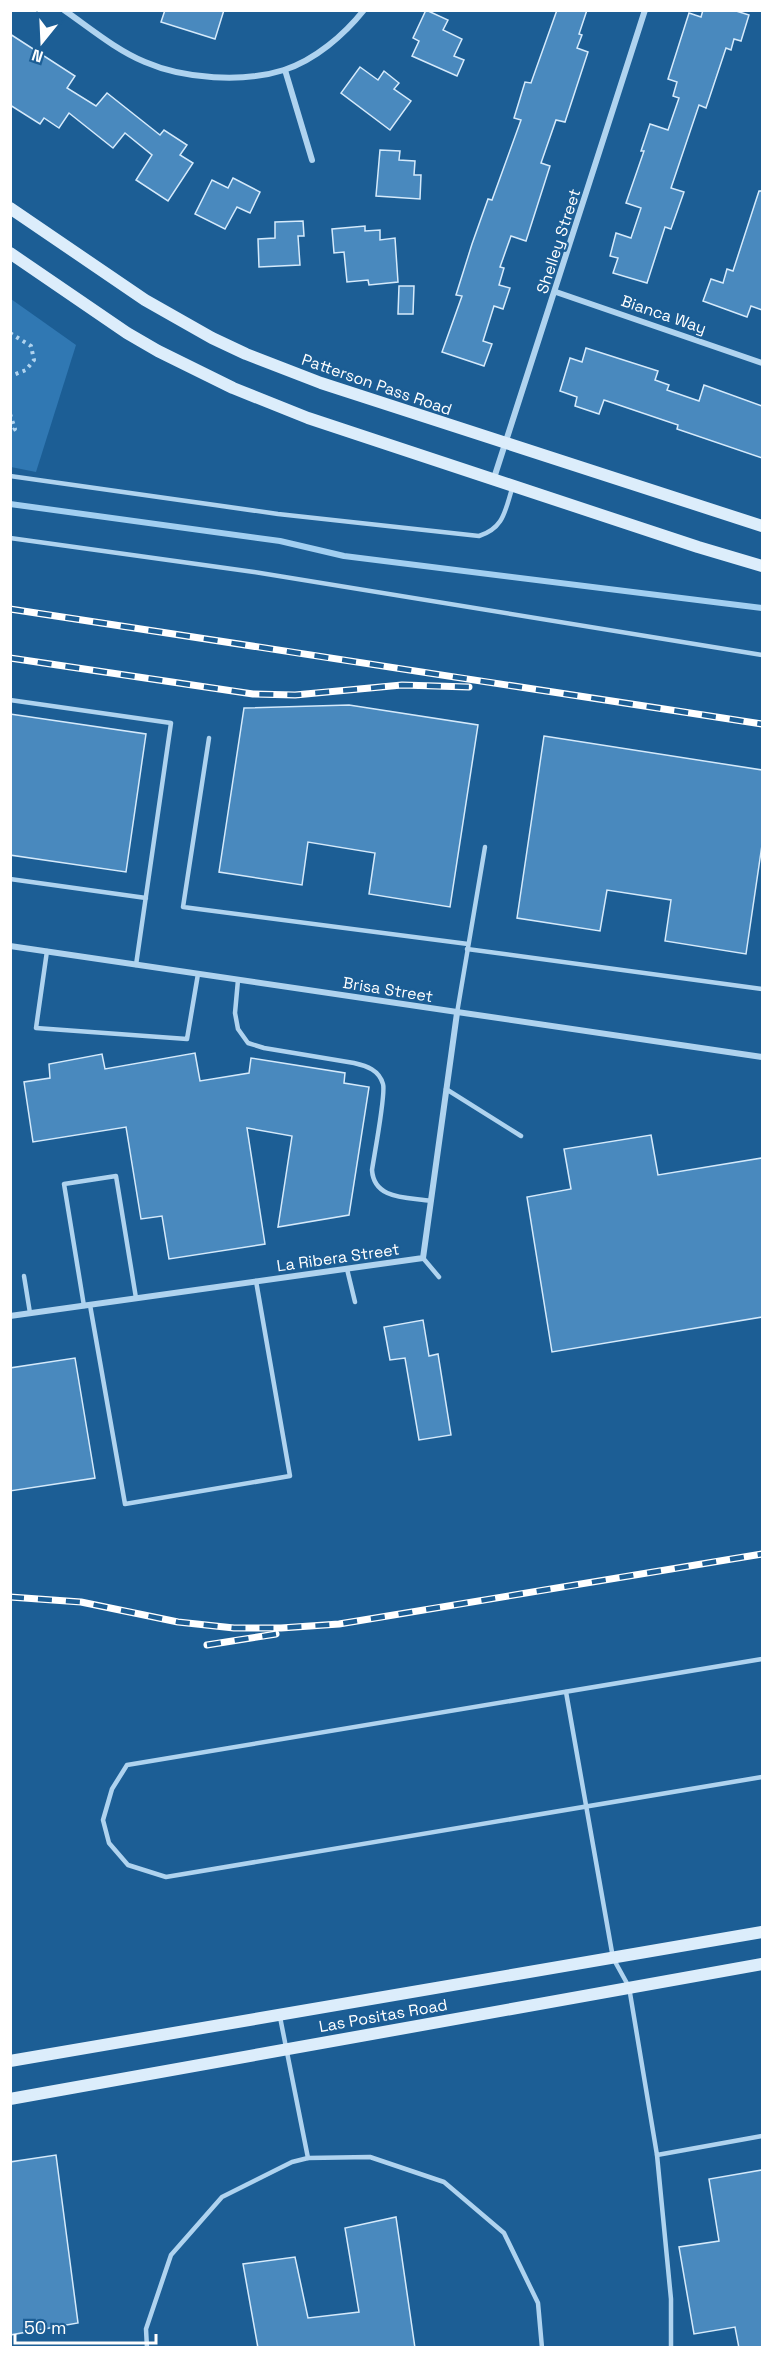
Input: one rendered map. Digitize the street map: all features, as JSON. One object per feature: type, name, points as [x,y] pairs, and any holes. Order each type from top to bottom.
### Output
[{"type":"main road","name":"Patterson Pass Road","points":[[10,208],[116,282],[212,338],[255,358],[321,383],[505,444],[762,526]]},
{"type":"main road","points":[[10,253],[127,333],[233,388],[308,418],[762,566]]},
{"type":"main road","name":"Las Positas Road","points":[[10,2061],[762,1932]]},
{"type":"main road","name":"Las Positas Road","points":[[10,2099],[762,1964]]},
{"type":"street","points":[[64,10],[126,54],[146,63],[175,72],[220,78],[285,70],[329,47],[364,10]]},
{"type":"street","name":"Shelley Street","points":[[494,478],[556,292],[645,10]]},
{"type":"street","points":[[285,70],[312,160]]},
{"type":"street","name":"Bianca Way","points":[[556,292],[762,363]]},
{"type":"street","name":"Brisa Street","points":[[10,946],[762,1057]]},
{"type":"street","name":"La Ribera Street","points":[[10,1316],[423,1258],[457,1013]]},
{"type":"lane","points":[[10,476],[278,514],[479,536],[496,528],[502,521],[513,485]]},
{"type":"lane","points":[[10,538],[254,572],[762,655]]},
{"type":"lane","points":[[10,700],[171,723],[136,965]]},
{"type":"lane","points":[[209,738],[183,907],[762,989]]},
{"type":"lane","points":[[457,1013],[485,847]]},
{"type":"lane","points":[[10,879],[146,898]]},
{"type":"lane","points":[[47,951],[36,1028],[187,1039],[198,974]]},
{"type":"lane","points":[[238,980],[235,1013],[238,1029],[248,1043],[264,1048],[369,1066],[376,1071],[384,1085],[372,1170],[373,1181],[378,1189],[389,1194],[431,1201]]},
{"type":"lane","points":[[446,1089],[521,1136]]},
{"type":"lane","points":[[136,1298],[116,1176],[64,1184],[125,1504],[290,1476],[256,1281]]},
{"type":"lane","points":[[423,1258],[439,1277]]},
{"type":"lane","points":[[347,1269],[355,1302]]},
{"type":"lane","points":[[24,1276],[30,1313]]},
{"type":"lane","points":[[762,1659],[127,1765],[112,1789],[103,1820],[109,1843],[128,1865],[166,1877],[762,1777]]},
{"type":"lane","points":[[566,1692],[613,1958],[629,1987],[657,2154],[671,2299],[671,2348]]},
{"type":"lane","points":[[279,2014],[288,2049],[308,2158]]},
{"type":"lane","points":[[657,2154],[762,2136]]},
{"type":"lane","points":[[147,2348],[146,2330],[171,2255],[222,2197],[292,2162],[308,2158],[370,2157],[444,2182],[504,2233],[538,2303],[542,2348]]},
{"type":"path","points":[[10,333],[31,346],[34,360],[26,370],[10,374]]},
{"type":"path","points":[[10,414],[15,429],[10,432]]},
{"type":"shaded area","points":[[11,299],[76,345],[36,472],[11,467]]},
{"type":"building","points":[[165,10],[224,10],[215,39],[161,22]]},
{"type":"building","points":[[426,10],[448,20],[443,30],[462,39],[454,56],[464,60],[457,76],[412,56],[419,41],[413,38]]},
{"type":"building","points":[[557,10],[587,10],[577,48],[588,52],[565,122],[556,120],[541,163],[550,166],[526,241],[511,236],[500,267],[504,268],[499,285],[510,288],[503,309],[494,306],[483,341],[492,344],[484,366],[442,352],[462,296],[456,295],[472,244],[488,199],[492,200],[521,120],[514,118],[525,82],[531,83]]},
{"type":"building","points":[[703,10],[733,10],[749,15],[741,41],[734,39],[731,50],[726,48],[706,108],[699,105],[671,188],[684,192],[671,229],[665,227],[647,283],[613,273],[618,258],[610,256],[616,233],[631,238],[641,208],[626,203],[644,151],[641,151],[650,124],[668,130],[679,98],[673,96],[677,82],[668,79],[689,13],[701,17]]},
{"type":"building","points":[[10,34],[75,76],[67,88],[96,106],[107,93],[160,135],[164,130],[187,145],[180,155],[193,163],[168,201],[136,180],[152,155],[125,133],[113,148],[69,113],[59,128],[44,118],[40,124],[10,105]]},
{"type":"building","points":[[360,67],[378,80],[384,71],[399,83],[394,89],[411,101],[390,130],[341,93]]},
{"type":"building","points":[[380,150],[400,151],[399,160],[415,161],[414,175],[421,175],[420,199],[376,196]]},
{"type":"building","points":[[233,178],[260,192],[250,213],[237,207],[225,229],[195,214],[212,180],[228,188]]},
{"type":"building","points":[[759,191],[762,191],[762,310],[751,306],[747,317],[703,301],[711,279],[723,283],[727,269],[733,271]]},
{"type":"building","points":[[303,221],[304,236],[298,236],[300,265],[259,267],[258,239],[275,238],[275,222]]},
{"type":"building","points":[[365,226],[365,231],[380,230],[380,240],[395,238],[398,282],[369,285],[368,280],[347,282],[344,252],[334,253],[332,229]]},
{"type":"building","points":[[399,286],[414,286],[413,314],[398,314]]},
{"type":"building","points":[[586,348],[658,371],[655,380],[669,385],[667,390],[699,401],[704,385],[762,406],[762,458],[677,429],[678,425],[604,400],[599,414],[575,406],[577,397],[560,391],[570,358],[582,362]]},
{"type":"building","points":[[349,705],[478,725],[450,907],[369,894],[375,853],[308,842],[302,885],[219,872],[244,708]]},
{"type":"building","points":[[10,714],[146,734],[126,872],[10,855]]},
{"type":"building","points":[[544,736],[762,770],[762,845],[746,954],[665,941],[671,900],[607,890],[600,931],[517,918]]},
{"type":"building","points":[[195,1053],[200,1081],[249,1073],[251,1058],[345,1073],[344,1083],[369,1087],[349,1215],[278,1227],[292,1136],[247,1128],[265,1244],[169,1259],[162,1216],[141,1219],[126,1127],[33,1142],[24,1082],[50,1078],[49,1064],[102,1054],[105,1069]]},
{"type":"building","points":[[651,1135],[658,1175],[762,1158],[762,1317],[552,1352],[527,1197],[571,1189],[564,1149]]},
{"type":"building","points":[[423,1320],[429,1356],[438,1354],[451,1435],[419,1440],[405,1358],[390,1360],[384,1327]]},
{"type":"building","points":[[75,1358],[95,1478],[10,1491],[10,1368]]},
{"type":"building","points":[[56,2155],[78,2323],[10,2335],[10,2162]]},
{"type":"building","points":[[762,2170],[762,2348],[739,2348],[735,2327],[694,2334],[679,2247],[719,2241],[709,2179]]},
{"type":"building","points":[[396,2217],[415,2348],[258,2348],[243,2264],[295,2257],[308,2318],[359,2312],[345,2228]]},
{"type":"waterway","points":[[10,504],[280,541],[344,556],[762,608]]},
{"type":"railway","points":[[10,609],[762,724]]},
{"type":"railway","points":[[10,658],[253,694],[295,695],[402,685],[469,687]]},
{"type":"railway","points":[[10,1597],[81,1602],[178,1622],[234,1628],[281,1628],[339,1624],[762,1554]]},
{"type":"railway","points":[[207,1645],[276,1634]]}]
